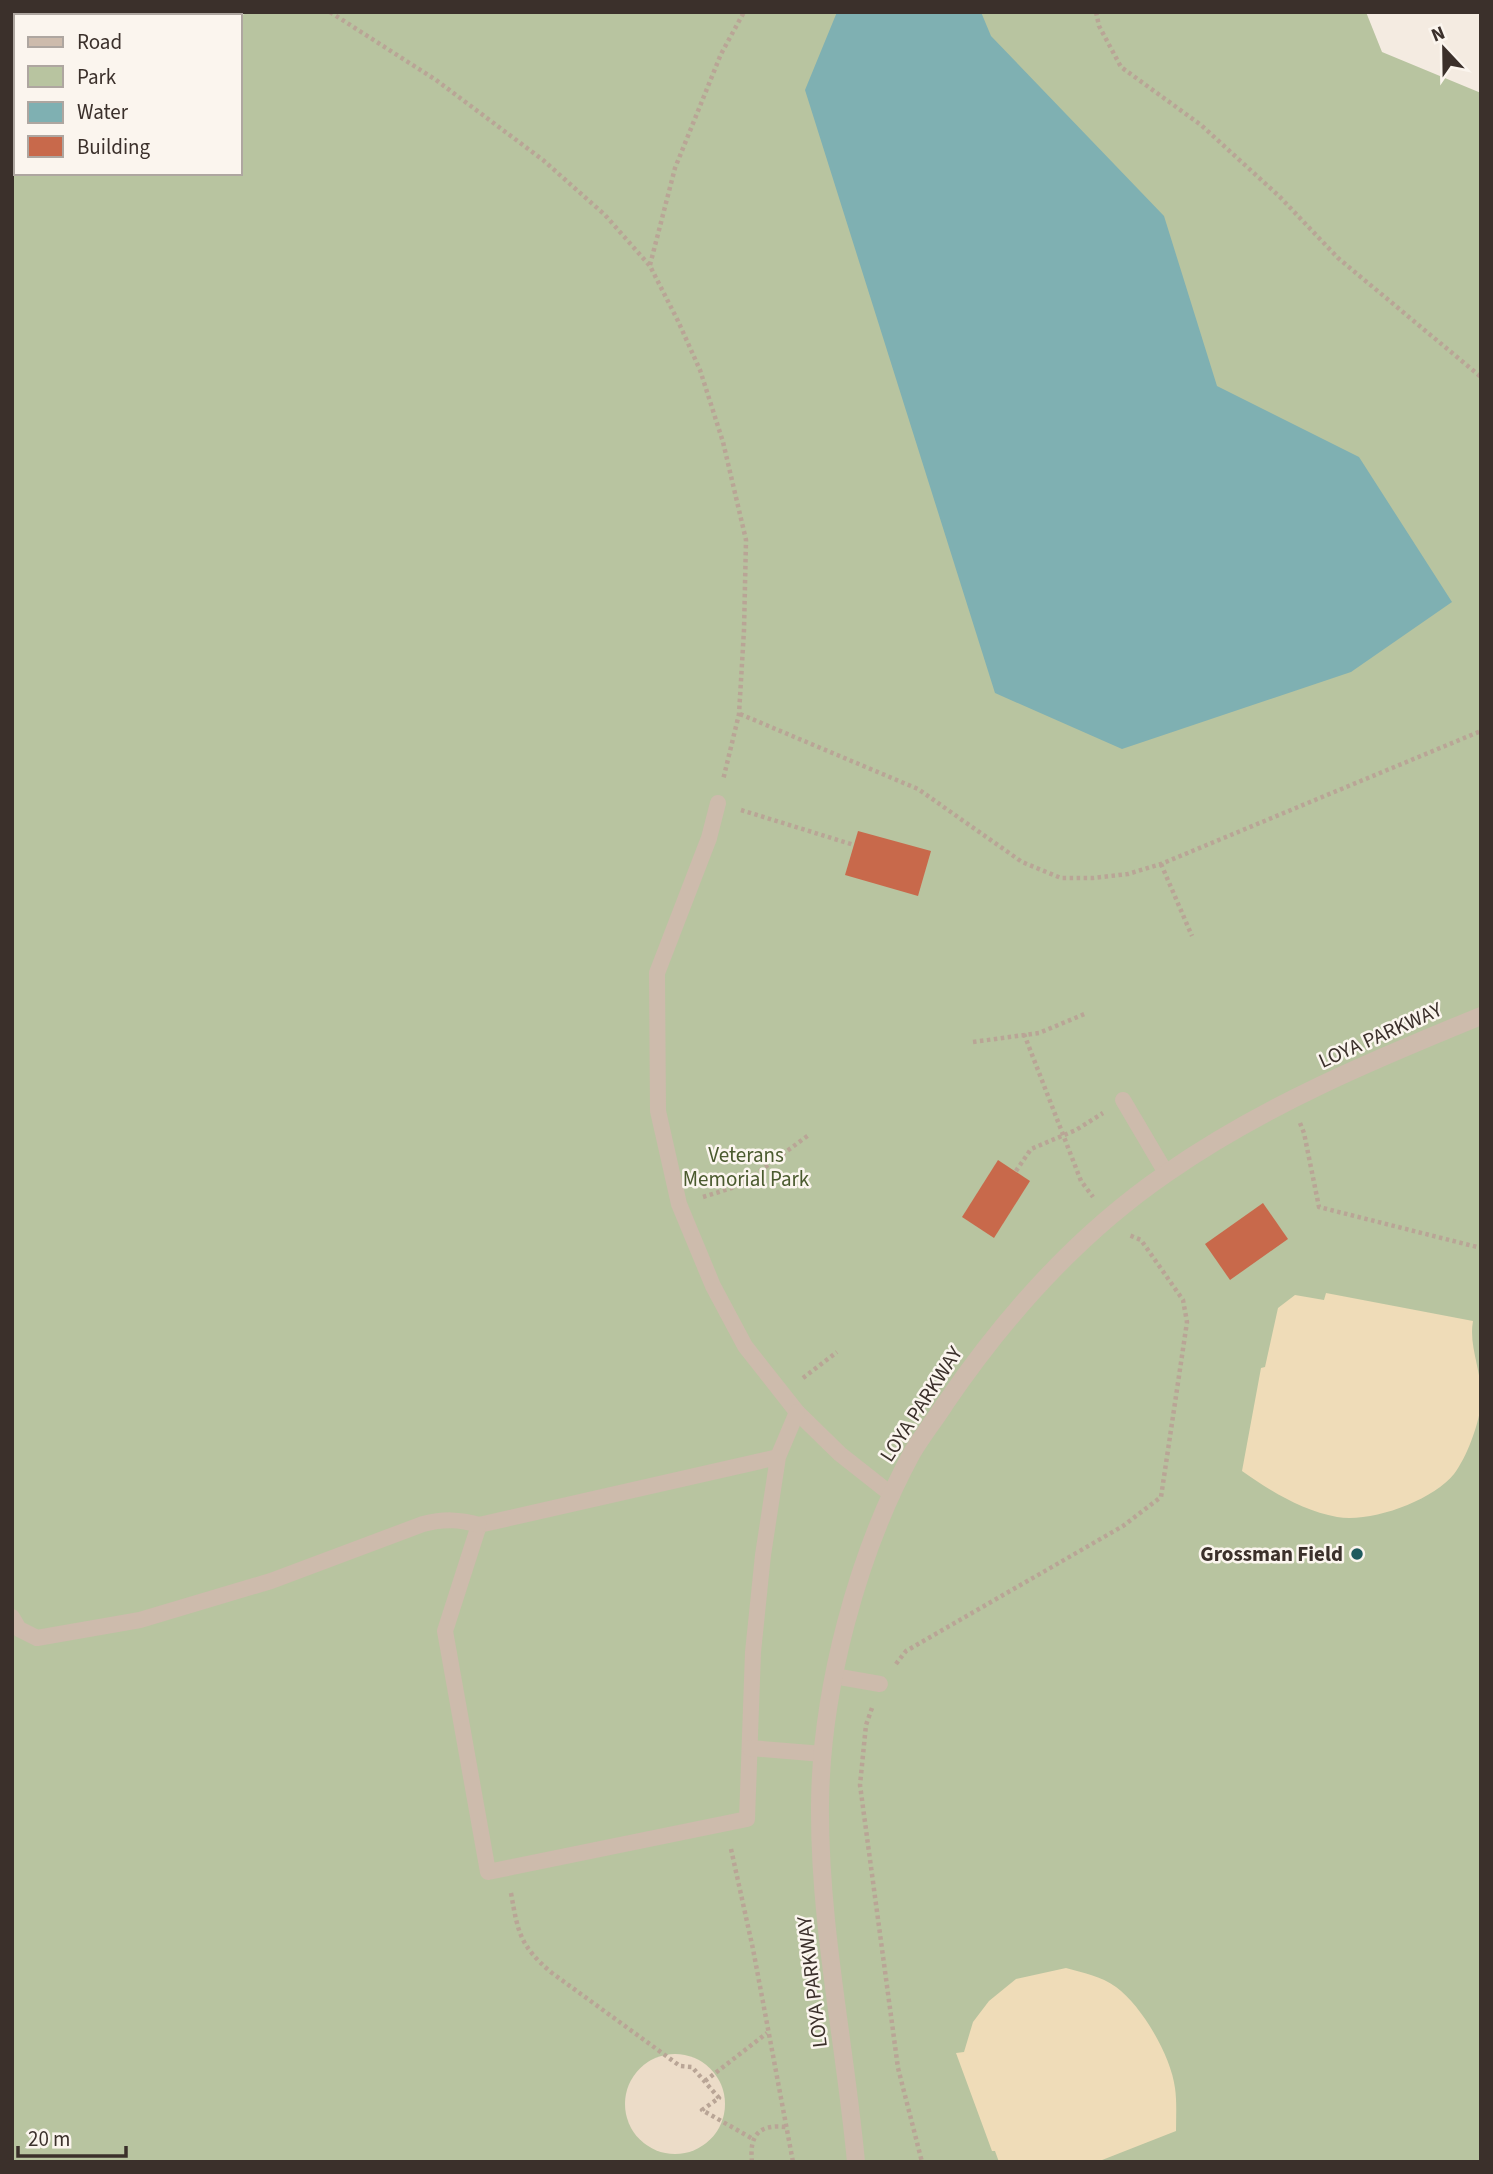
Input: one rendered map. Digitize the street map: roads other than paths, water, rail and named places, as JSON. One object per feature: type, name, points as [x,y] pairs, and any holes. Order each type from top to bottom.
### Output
[{"type":"street","name":"LOYA PARKWAY","points":[[856,2162],[824,1890],[820,1803],[823,1754],[834,1676],[856,1587],[892,1495],[914,1451],[971,1366],[1031,1294],[1110,1216],[1166,1173],[1226,1135],[1291,1100],[1396,1050],[1481,1016]]},
{"type":"lane","points":[[718,803],[709,838],[657,973],[658,1111],[679,1204],[713,1286],[745,1346],[797,1412],[840,1454],[892,1495]]},
{"type":"lane","points":[[1123,1100],[1166,1173]]},
{"type":"lane","points":[[479,1525],[445,1631],[488,1872],[747,1819],[753,1652],[763,1556],[778,1457],[797,1412]]},
{"type":"lane","points":[[12,1616],[19,1629],[37,1638],[140,1620],[271,1581],[423,1524],[462,1519],[479,1525],[778,1457]]},
{"type":"lane","points":[[834,1676],[880,1684]]},
{"type":"lane","points":[[750,1748],[823,1754]]},
{"type":"water","points":[[837,12],[981,12],[991,36],[1164,216],[1217,386],[1359,457],[1452,602],[1351,672],[1122,749],[995,693],[805,90]]},
{"type":"place","name":"Grossman Field","points":[[1357,1554]]},
{"type":"park label","name":"Veterans Memorial Park","points":[[746,1167]]}]
